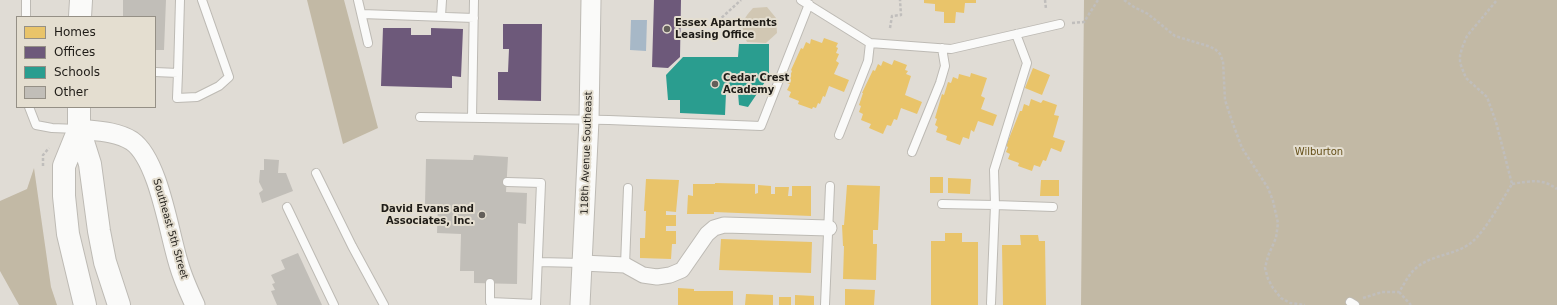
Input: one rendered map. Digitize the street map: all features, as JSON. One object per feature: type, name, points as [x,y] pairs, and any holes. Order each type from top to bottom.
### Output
[{"type":"main road","points":[[80,16],[81,0]]},
{"type":"main road","points":[[79,108],[78,129],[64,166],[64,196],[68,234],[84,305]]},
{"type":"main road","points":[[78,129],[90,164],[94,202],[105,262],[119,305]]},
{"type":"street","name":"118th Avenue Southeast","points":[[580,305],[589,120],[591,0]]},
{"type":"street","name":"Southeast 5th Street","points":[[78,129],[114,133],[132,142],[148,160],[157,181],[179,267],[195,305]]},
{"type":"street","points":[[582,263],[625,265],[643,275],[657,277],[670,276],[682,270],[707,234],[714,228],[724,225],[829,228]]},
{"type":"lane","points":[[26,0],[26,16]]},
{"type":"lane","points":[[180,0],[177,98],[197,97],[219,86],[229,77],[202,0]]},
{"type":"lane","points":[[358,0],[368,43]]},
{"type":"lane","points":[[441,16],[442,0]]},
{"type":"lane","points":[[472,117],[474,0]]},
{"type":"lane","points":[[801,0],[870,43],[950,49],[1060,24]]},
{"type":"lane","points":[[420,117],[589,120],[761,126],[809,4]]},
{"type":"lane","points":[[362,14],[474,18]]},
{"type":"lane","points":[[991,303],[995,204],[994,170],[1027,63],[1016,34]]},
{"type":"lane","points":[[840,135],[868,61],[870,43]]},
{"type":"lane","points":[[912,152],[940,84],[945,66],[942,48]]},
{"type":"lane","points":[[156,72],[178,73]]},
{"type":"lane","points":[[29,108],[36,125],[52,128],[78,129]]},
{"type":"lane","points":[[316,173],[352,246],[384,305]]},
{"type":"lane","points":[[490,283],[490,302],[536,304],[541,183],[507,182]]},
{"type":"lane","points":[[826,305],[830,186]]},
{"type":"lane","points":[[625,265],[628,188]]},
{"type":"lane","points":[[942,204],[995,204],[1053,207]]},
{"type":"lane","points":[[287,207],[334,305]]},
{"type":"lane","points":[[538,262],[582,263]]},
{"type":"path","points":[[718,21],[741,0]]},
{"type":"path","points":[[890,28],[892,16],[901,15],[900,0]]},
{"type":"path","points":[[1045,0],[1046,8]]},
{"type":"path","points":[[1060,24],[1084,22],[1098,0]]},
{"type":"path","points":[[1124,0],[1148,14],[1176,36],[1208,46],[1215,49],[1220,54],[1223,61],[1226,100],[1232,121],[1242,148],[1268,188],[1273,201],[1278,223],[1276,238],[1268,256],[1265,268],[1268,279],[1281,298],[1290,303],[1305,305]]},
{"type":"path","points":[[1399,292],[1414,269],[1431,258],[1457,251],[1473,242],[1488,223],[1512,184],[1496,122],[1487,97],[1466,78],[1460,63],[1462,48],[1467,36],[1497,0]]},
{"type":"path","points":[[1512,184],[1533,180],[1549,183],[1557,189]]},
{"type":"path","points":[[1353,303],[1382,292],[1399,292],[1411,305]]},
{"type":"shaded area","points":[[767,7],[776,18],[777,33],[766,43],[747,42],[742,28],[746,16],[753,8]]},
{"type":"green space","points":[[307,0],[344,0],[378,128],[343,144]]},
{"type":"green space","name":"Wilburton","points":[[1084,0],[1557,0],[1557,305],[1081,305]]},
{"type":"green space","points":[[34,168],[51,287],[57,305],[19,305],[0,271],[0,201],[27,189]]},
{"type":"water","points":[[631,20],[647,20],[646,51],[630,50]]},
{"type":"building: Homes","points":[[924,0],[976,0],[976,3],[965,3],[964,13],[956,12],[955,23],[944,23],[944,12],[935,11],[935,4],[924,3]]},
{"type":"building: Homes","points":[[824,38],[838,43],[836,53],[839,54],[836,61],[839,63],[834,74],[849,80],[844,92],[829,86],[825,97],[823,96],[820,104],[818,103],[816,108],[813,107],[812,109],[798,104],[799,101],[789,97],[791,92],[787,90],[790,84],[787,83],[801,48],[803,49],[806,42],[810,44],[811,39],[822,43]]},
{"type":"building: Homes","points":[[894,60],[907,65],[905,70],[908,71],[906,74],[911,76],[905,95],[922,102],[917,114],[901,108],[897,120],[894,119],[891,126],[887,125],[883,134],[869,128],[871,124],[861,120],[863,114],[859,112],[861,106],[859,105],[862,93],[873,70],[875,71],[878,64],[881,66],[883,61],[892,65]]},
{"type":"building: Homes","points":[[1033,68],[1050,75],[1042,95],[1025,88]]},
{"type":"building: Homes","points":[[971,73],[987,78],[981,96],[985,98],[981,109],[997,115],[993,126],[978,121],[974,132],[971,130],[969,139],[963,137],[960,145],[946,140],[947,136],[936,132],[938,127],[935,125],[937,119],[935,118],[942,94],[944,95],[948,82],[951,83],[953,77],[958,79],[959,74],[970,77]]},
{"type":"building: Homes","points":[[1031,99],[1041,103],[1043,100],[1057,105],[1054,115],[1059,116],[1053,137],[1065,141],[1061,152],[1051,148],[1046,161],[1043,160],[1040,167],[1034,165],[1032,171],[1018,166],[1019,163],[1008,159],[1010,154],[1006,152],[1008,147],[1006,146],[1020,111],[1022,111],[1024,104],[1029,106]]},
{"type":"building: Homes","points":[[930,177],[943,177],[943,193],[930,193]]},
{"type":"building: Homes","points":[[948,178],[971,179],[970,194],[948,193]]},
{"type":"building: Homes","points":[[646,179],[679,180],[676,212],[666,211],[666,215],[676,215],[676,226],[666,226],[666,231],[676,231],[676,244],[672,244],[671,259],[640,258],[640,238],[645,238],[646,211],[644,211]]},
{"type":"building: Homes","points":[[1041,180],[1059,180],[1059,196],[1040,196]]},
{"type":"building: Homes","points":[[693,184],[755,184],[755,194],[758,193],[758,185],[771,186],[771,194],[775,194],[775,187],[789,187],[788,196],[792,196],[792,186],[811,186],[811,216],[714,212],[714,214],[687,214],[688,195],[693,196]]},
{"type":"building: Homes","points":[[847,185],[880,186],[878,230],[873,230],[873,244],[877,244],[876,280],[843,279],[844,246],[842,225],[844,225]]},
{"type":"building: Homes","points":[[945,233],[962,233],[962,242],[978,242],[978,305],[931,305],[931,241],[945,241]]},
{"type":"building: Homes","points":[[1020,235],[1038,235],[1039,241],[1045,241],[1046,305],[1003,305],[1002,245],[1021,245]]},
{"type":"building: Homes","points":[[721,239],[812,242],[811,273],[719,270]]},
{"type":"building: Homes","points":[[678,288],[694,289],[694,291],[733,291],[733,305],[678,305]]},
{"type":"building: Homes","points":[[845,289],[875,290],[874,305],[845,305]]},
{"type":"building: Homes","points":[[746,294],[773,295],[773,305],[745,305]]},
{"type":"building: Homes","points":[[795,295],[814,296],[814,305],[795,305]]},
{"type":"building: Homes","points":[[779,297],[791,297],[791,305],[779,305]]},
{"type":"building: Offices","name":"Essex Apartments Leasing Office","points":[[654,0],[681,0],[680,57],[668,68],[652,67]]},
{"type":"building: Offices","points":[[503,24],[542,24],[541,101],[498,100],[498,72],[508,72],[509,49],[503,49]]},
{"type":"building: Offices","points":[[383,28],[411,28],[411,35],[431,35],[431,28],[463,29],[461,77],[452,76],[452,88],[381,86]]},
{"type":"building: Schools","name":"Cedar Crest Academy","points":[[739,44],[769,44],[769,76],[748,107],[739,105],[738,93],[726,93],[725,115],[680,113],[680,100],[668,100],[666,75],[683,57],[738,57]]},
{"type":"building: Other","points":[[123,0],[166,0],[164,50],[156,50],[156,16],[123,16]]},
{"type":"building: Other","name":"David Evans and Associates, Inc.","points":[[474,155],[508,157],[506,192],[527,193],[526,224],[518,223],[517,284],[474,283],[474,271],[460,271],[461,234],[437,233],[438,204],[425,204],[426,159],[473,160]]},
{"type":"building: Other","points":[[264,159],[279,160],[278,173],[286,173],[293,191],[262,203],[259,193],[263,190],[259,182],[260,170],[264,170]]},
{"type":"building: Other","points":[[298,253],[322,305],[277,305],[271,291],[275,290],[272,284],[275,283],[271,275],[285,269],[281,260]]},
{"type":"place","name":"Essex Apartments Leasing Office","points":[[667,29]]},
{"type":"place","name":"Cedar Crest Academy","points":[[715,84]]},
{"type":"place","name":"David Evans and Associates, Inc.","points":[[482,215]]}]
